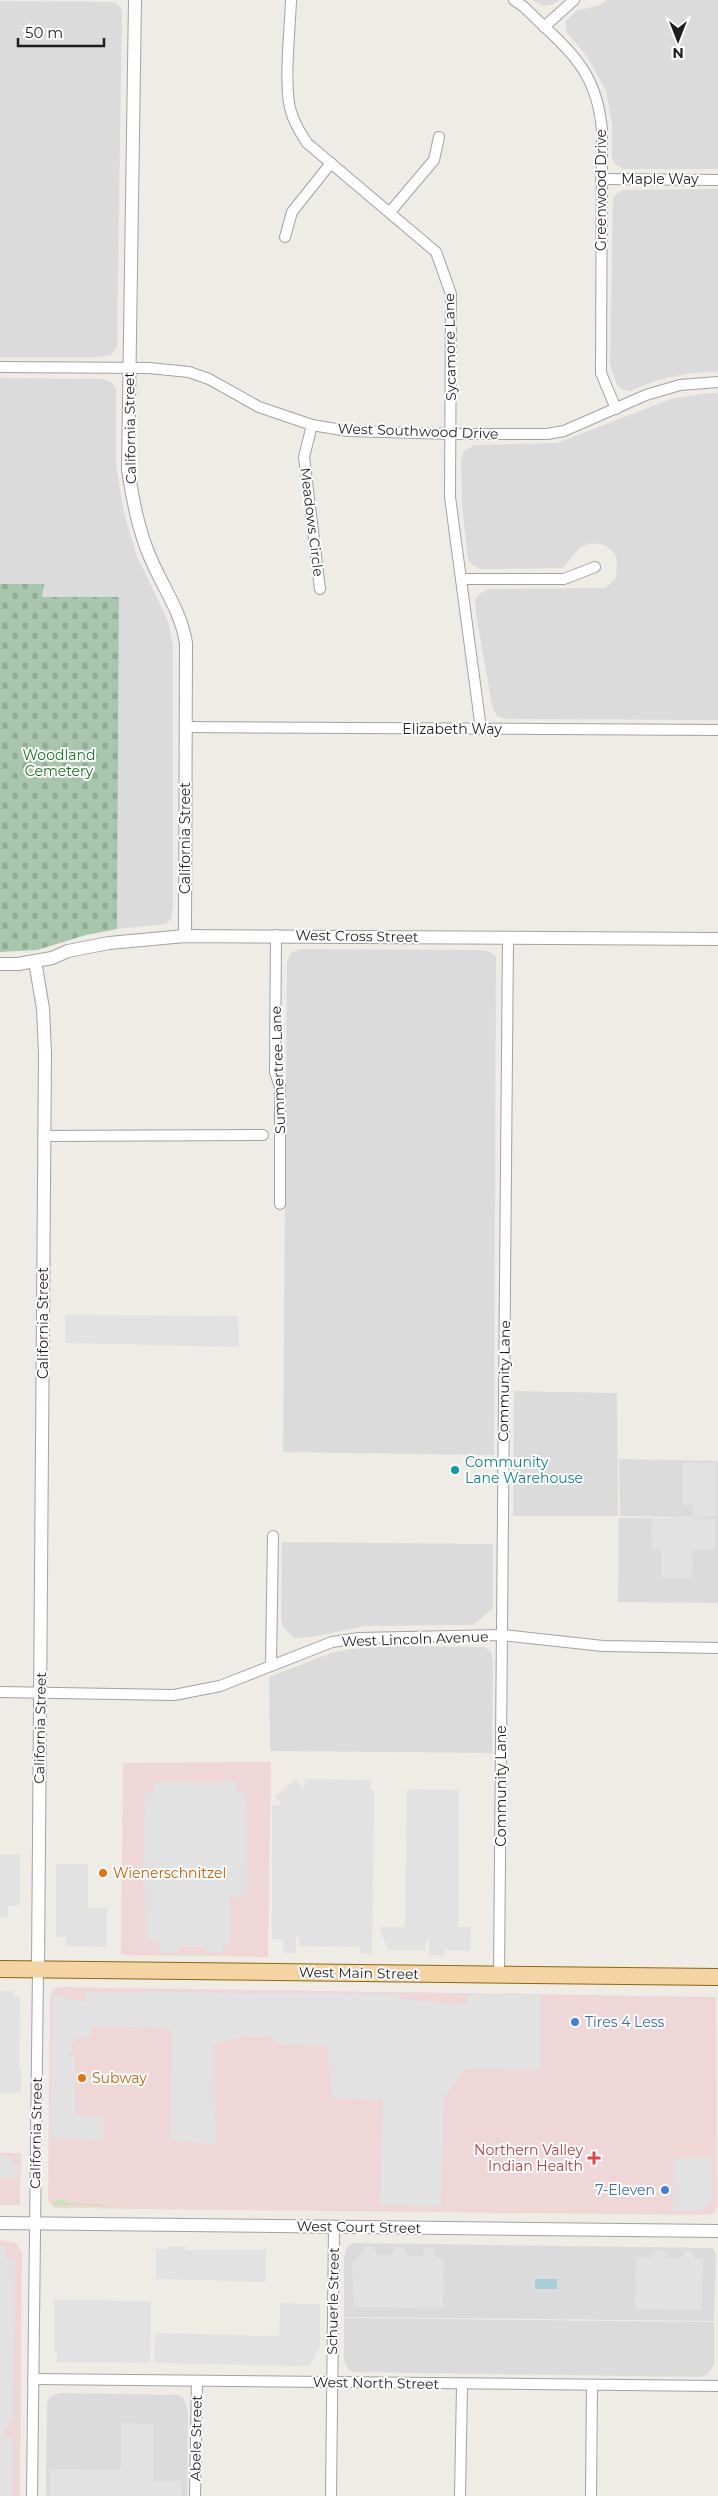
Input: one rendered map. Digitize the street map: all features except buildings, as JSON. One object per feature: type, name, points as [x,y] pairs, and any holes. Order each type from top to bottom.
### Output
[{"type":"main road","name":"West Main Street","points":[[0,1969],[718,1977]]},
{"type":"street","name":"California Street","points":[[135,0],[128,454],[131,489],[146,547],[177,610],[184,632],[186,727],[185,936]]},
{"type":"street","name":"Sycamore Lane","points":[[291,0],[290,107],[296,126],[307,143],[436,252],[451,294],[452,525],[481,729]]},
{"type":"street","name":"Greenwood Drive","points":[[514,0],[581,64],[595,89],[600,108],[602,131],[602,373],[616,409]]},
{"type":"street","points":[[544,27],[574,0]]},
{"type":"street","points":[[390,212],[434,160],[439,137]]},
{"type":"street","points":[[285,237],[292,212],[331,163]]},
{"type":"street","name":"Maple Way","points":[[601,179],[718,180]]},
{"type":"street","name":"West Southwood Drive","points":[[0,367],[129,368],[188,372],[210,379],[259,407],[312,425],[348,431],[451,434],[547,434],[564,431],[646,395],[680,385],[718,382]]},
{"type":"street","name":"Meadows Circle","points":[[312,425],[304,457],[320,590]]},
{"type":"street","points":[[461,579],[564,579],[595,567]]},
{"type":"street","name":"Elizabeth Way","points":[[186,727],[718,730]]},
{"type":"street","name":"West Cross Street","points":[[0,964],[35,961],[86,947],[185,936],[276,935],[718,939]]},
{"type":"street","name":"Summertree Lane","points":[[276,935],[275,1072],[280,1087],[280,1204]]},
{"type":"street","name":"Community Lane","points":[[499,1974],[508,938]]},
{"type":"street","name":"California Street","points":[[32,2496],[44,1136],[44,1028],[35,961]]},
{"type":"street","points":[[44,1136],[263,1135]]},
{"type":"street","points":[[271,1666],[273,1536]]},
{"type":"street","name":"West Lincoln Avenue","points":[[0,1692],[174,1695],[220,1686],[332,1642],[359,1638],[502,1636],[603,1646],[718,1648]]},
{"type":"street","name":"West Court Street","points":[[0,2223],[718,2231]]},
{"type":"street","name":"Schuerle Street","points":[[331,2496],[334,2227]]},
{"type":"street","name":"West North Street","points":[[33,2379],[462,2385],[718,2386]]},
{"type":"street","name":"Abele Street","points":[[195,2496],[198,2381]]},
{"type":"street","points":[[460,2496],[462,2385]]},
{"type":"street","points":[[591,2496],[592,2385]]},
{"type":"shaded area","points":[[532,0],[559,0],[554,4],[544,6]]},
{"type":"shaded area","points":[[607,0],[718,0],[718,169],[624,169],[616,165],[612,158],[612,124],[606,90],[587,57],[566,31],[566,21],[576,11],[600,5]]},
{"type":"shaded area","points":[[0,1],[115,2],[122,9],[117,347],[111,355],[98,357],[0,357]]},
{"type":"shaded area","points":[[718,189],[718,372],[690,373],[658,380],[629,391],[622,389],[617,385],[610,364],[613,197],[622,190]]},
{"type":"shaded area","points":[[0,378],[102,379],[111,382],[116,388],[116,464],[124,513],[137,556],[168,621],[173,645],[173,906],[171,919],[165,924],[117,929],[119,597],[42,597],[44,584],[0,584]]},
{"type":"shaded area","points":[[718,393],[718,720],[506,719],[497,716],[493,710],[477,620],[475,601],[478,595],[488,589],[605,588],[616,578],[617,561],[615,554],[605,545],[592,543],[580,547],[563,568],[480,569],[472,565],[468,560],[462,504],[461,459],[464,451],[474,445],[557,443],[671,399]]},
{"type":"shaded area","points":[[300,949],[481,950],[488,951],[496,957],[494,1455],[283,1452],[287,962],[291,953]]},
{"type":"shaded area","points":[[65,1315],[238,1316],[239,1347],[65,1343]]},
{"type":"shaded area","points":[[514,1391],[617,1393],[618,1516],[513,1516]]},
{"type":"shaded area","points":[[619,1459],[718,1461],[718,1518],[620,1516]]},
{"type":"shaded area","points":[[683,1463],[716,1463],[716,1516],[693,1516],[693,1505],[683,1505]]},
{"type":"shaded area","points":[[619,1518],[718,1518],[718,1603],[618,1602]]},
{"type":"shaded area","points":[[652,1518],[715,1519],[715,1550],[693,1550],[692,1578],[661,1578],[661,1549],[651,1549]]},
{"type":"shaded area","points":[[282,1542],[493,1544],[493,1608],[473,1625],[365,1626],[313,1637],[294,1638],[283,1627],[281,1619]]},
{"type":"shaded area","points":[[391,1646],[484,1647],[490,1651],[493,1660],[492,1753],[270,1751],[269,1677],[331,1653],[352,1649]]},
{"type":"shaded area","points":[[271,1762],[268,1957],[121,1955],[123,1763]]},
{"type":"shaded area","points":[[305,1779],[371,1780],[370,1790],[374,1790],[372,1954],[360,1953],[359,1947],[299,1946],[299,1937],[296,1937],[296,1953],[284,1953],[283,1940],[272,1939],[272,1805],[281,1805],[275,1796],[296,1780],[304,1789]]},
{"type":"shaded area","points":[[154,1782],[237,1782],[237,1793],[246,1793],[247,1897],[230,1897],[230,1944],[223,1947],[223,1952],[206,1952],[205,1947],[180,1947],[178,1952],[161,1952],[159,1942],[146,1941],[145,1888],[143,1887],[145,1792],[154,1792]]},
{"type":"shaded area","points":[[407,1789],[459,1790],[458,1927],[471,1927],[470,1951],[445,1950],[445,1956],[429,1955],[429,1940],[426,1940],[426,1950],[388,1950],[379,1927],[405,1927]]},
{"type":"shaded area","points":[[0,1854],[20,1854],[20,1905],[8,1906],[8,1917],[0,1917]]},
{"type":"shaded area","points":[[56,1864],[88,1864],[88,1908],[107,1908],[107,1947],[66,1946],[66,1937],[56,1937]]},
{"type":"shaded area","points":[[59,1987],[716,1997],[717,2208],[714,2213],[707,2215],[55,2208],[48,2201],[50,1997],[53,1990]]},
{"type":"shaded area","points":[[0,1991],[14,1991],[14,1996],[20,1996],[19,2068],[21,2068],[21,2093],[0,2093]]},
{"type":"shaded area","points":[[85,1992],[399,1994],[400,1999],[466,2005],[468,1995],[541,1995],[541,2070],[465,2069],[444,2098],[441,2206],[380,2205],[383,2100],[332,2099],[327,2046],[279,2045],[271,2037],[242,2037],[214,2044],[216,2144],[170,2141],[171,2028],[91,2026],[90,2038],[75,2039],[69,2056],[75,2056],[75,2116],[104,2116],[104,2140],[50,2138],[53,1995],[86,2002]]},
{"type":"shaded area","points":[[0,2153],[21,2153],[20,2205],[0,2205]]},
{"type":"shaded area","points":[[0,2155],[11,2156],[11,2166],[20,2166],[19,2178],[0,2178]]},
{"type":"shaded area","points":[[674,2158],[712,2158],[712,2201],[702,2210],[673,2211]]},
{"type":"shaded area","points":[[0,2240],[16,2243],[22,2253],[20,2496],[0,2496]]},
{"type":"shaded area","points":[[353,2243],[713,2248],[716,2255],[714,2321],[344,2317],[344,2257],[347,2247]]},
{"type":"shaded area","points":[[0,2246],[5,2246],[6,2258],[15,2259],[13,2415],[3,2434],[4,2439],[11,2436],[13,2440],[12,2496],[0,2496]]},
{"type":"shaded area","points":[[168,2246],[185,2246],[185,2250],[266,2250],[266,2282],[156,2279],[156,2249],[168,2249]]},
{"type":"shaded area","points":[[365,2247],[374,2247],[376,2255],[393,2255],[394,2247],[404,2248],[407,2256],[423,2256],[424,2248],[434,2248],[435,2256],[444,2260],[443,2308],[354,2307],[352,2263],[362,2254]]},
{"type":"shaded area","points":[[654,2251],[665,2251],[666,2258],[682,2258],[684,2251],[692,2251],[695,2258],[703,2258],[702,2310],[635,2309],[636,2257],[653,2258]]},
{"type":"shaded area","points":[[54,2300],[151,2301],[150,2363],[57,2362],[57,2353],[54,2352]]},
{"type":"shaded area","points":[[280,2303],[320,2304],[320,2347],[309,2366],[154,2363],[155,2333],[279,2336]]},
{"type":"shaded area","points":[[344,2318],[714,2322],[714,2365],[708,2374],[700,2377],[353,2372],[348,2369],[344,2360]]},
{"type":"shaded area","points":[[61,2393],[179,2395],[184,2399],[188,2413],[187,2496],[46,2496],[47,2403],[50,2397]]},
{"type":"shaded area","points":[[121,2423],[153,2424],[153,2481],[181,2481],[181,2496],[50,2496],[50,2469],[121,2470]]},
{"type":"green space","name":"Woodland Cemetery","points":[[0,584],[44,584],[42,597],[119,597],[117,929],[86,935],[37,950],[0,952]]},
{"type":"green space","points":[[64,2199],[66,2203],[131,2206],[54,2205],[51,2202]]},
{"type":"water","points":[[535,2279],[557,2279],[557,2289],[535,2289]]},
{"type":"place","name":"Community Lane Warehouse","points":[[455,1470]]},
{"type":"place","name":"Wienerschnitzel","points":[[103,1873]]},
{"type":"place","name":"Tires 4 Less","points":[[575,2022]]},
{"type":"place","name":"Subway","points":[[82,2078]]},
{"type":"place","name":"Northern Valley Indian Health","points":[[594,2158]]},
{"type":"place","name":"7-Eleven","points":[[665,2190]]}]
